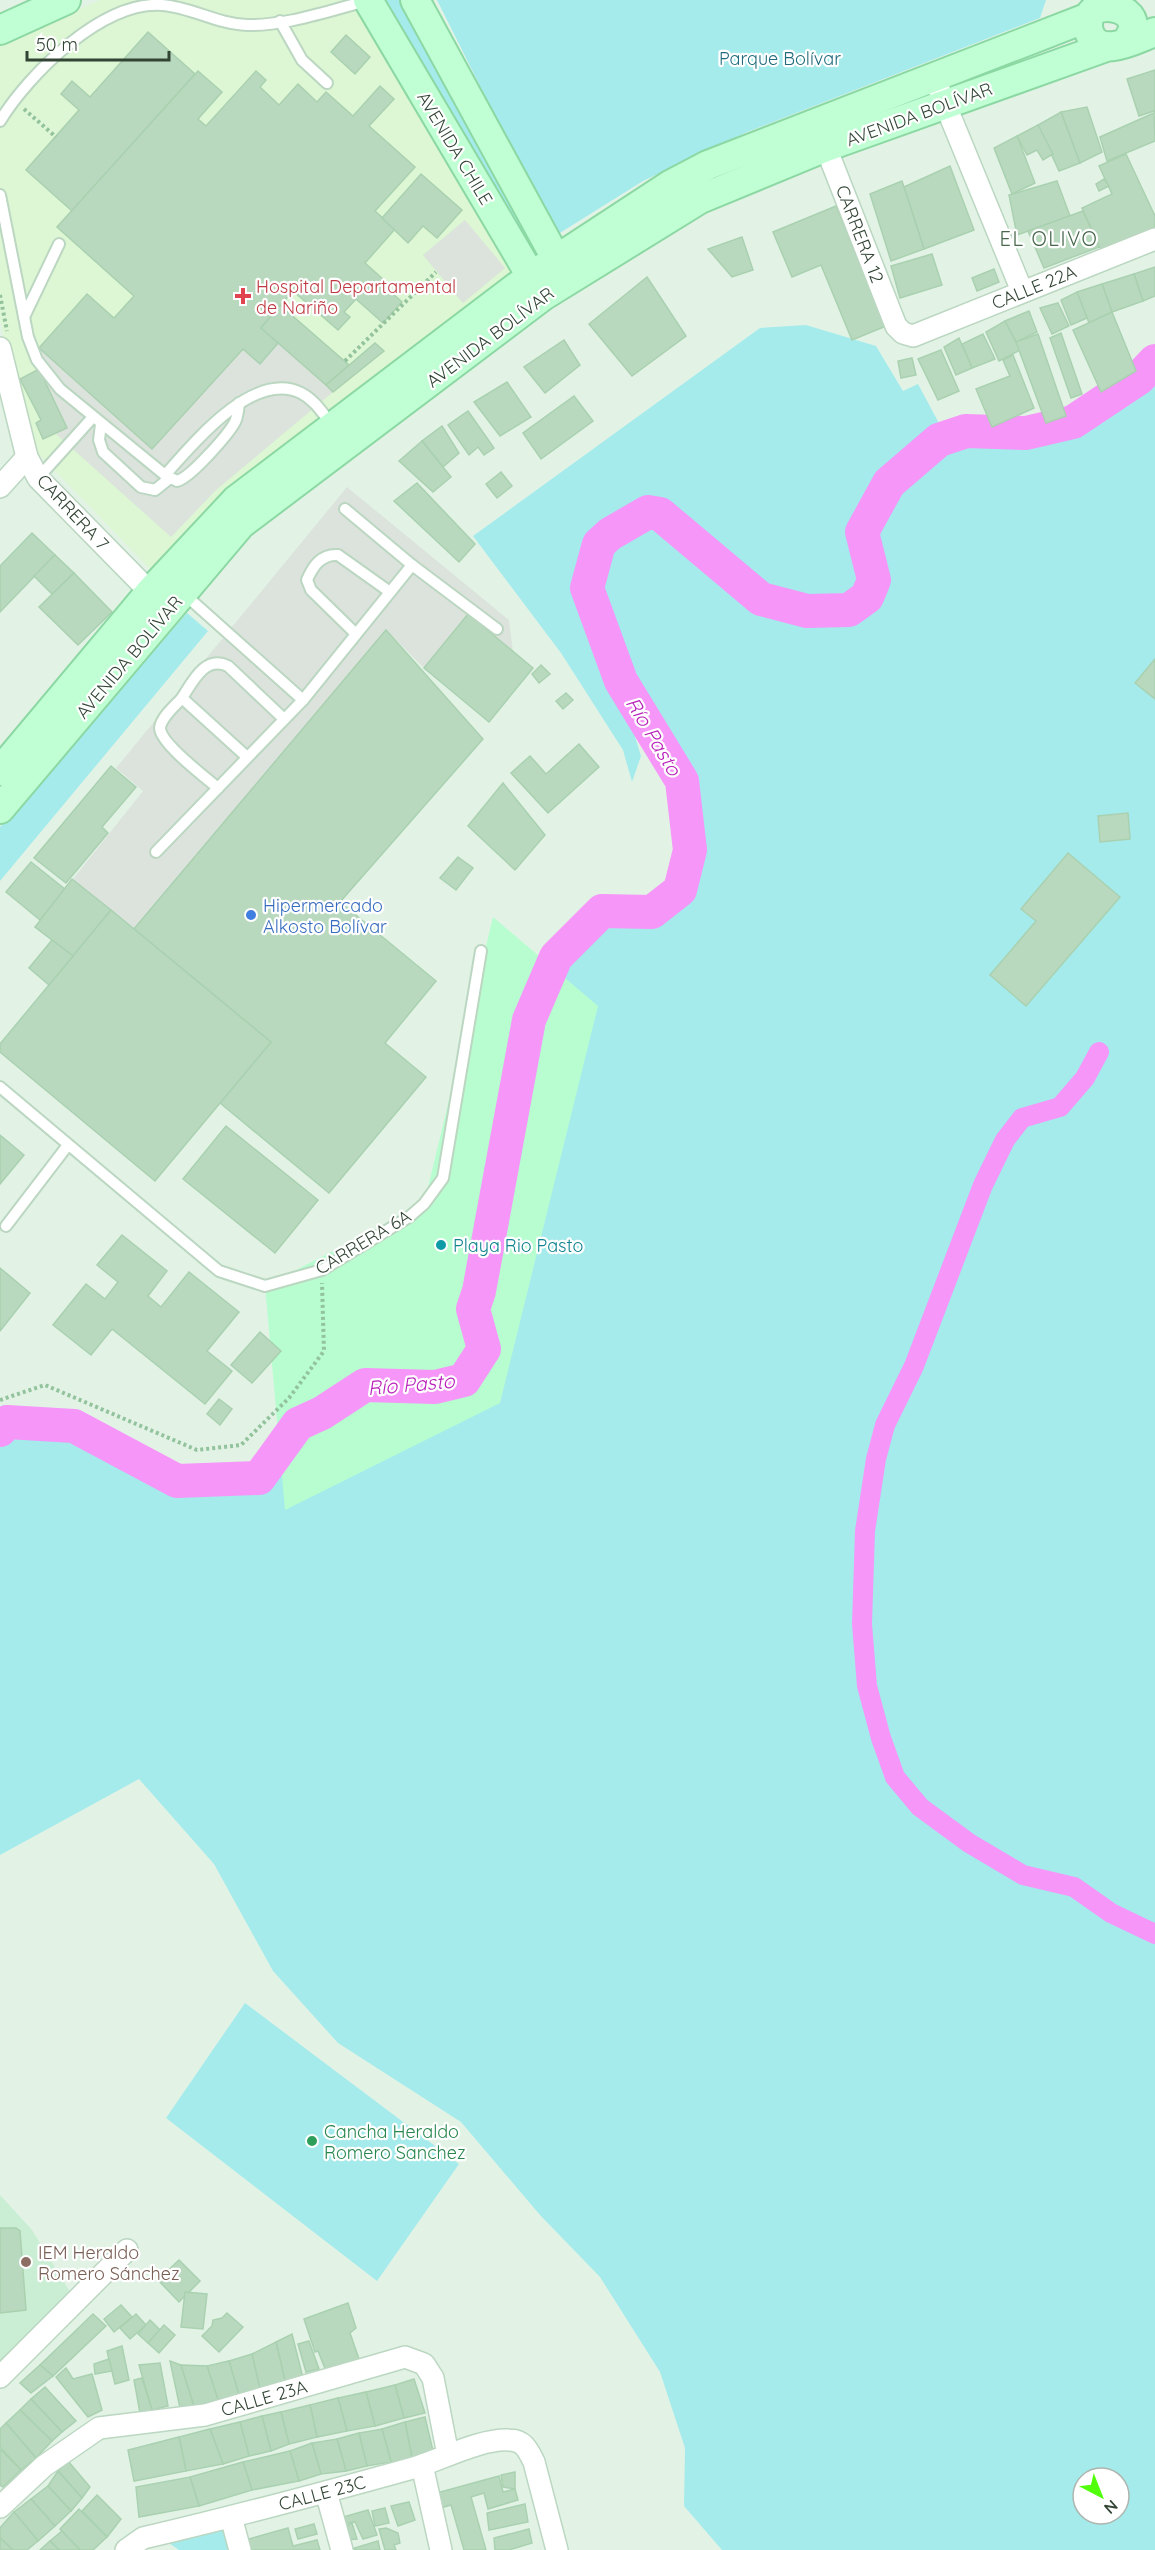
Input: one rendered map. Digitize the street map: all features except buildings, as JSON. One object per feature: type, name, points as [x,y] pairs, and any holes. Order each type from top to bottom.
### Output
[{"type":"main road","points":[[0,30],[66,0]]},
{"type":"main road","name":"AVENIDA CHILE","points":[[368,0],[537,286]]},
{"type":"main road","name":"AVENIDA CHILE","points":[[415,0],[562,269]]},
{"type":"main road","points":[[1108,4],[1129,11],[1133,24],[1132,31],[1116,45],[1093,39],[1088,25],[1108,4]]},
{"type":"main road","name":"AVENIDA BOLÍVAR","points":[[0,771],[150,592],[236,500],[333,426],[562,269],[934,77],[1054,32],[1069,19],[1108,4]]},
{"type":"main road","name":"AVENIDA BOLÍVAR","points":[[821,135],[945,104],[1155,32]]},
{"type":"main road","name":"AVENIDA BOLÍVAR","points":[[0,809],[241,524],[537,286]]},
{"type":"street","points":[[934,77],[1022,291]]},
{"type":"street","name":"CARRERA 12","points":[[821,135],[896,326],[903,333],[913,336]]},
{"type":"street","name":"CALLE 22A","points":[[913,336],[1155,239]]},
{"type":"street","name":"CARRERA 7","points":[[0,348],[27,458],[38,478],[150,592]]},
{"type":"street","points":[[0,488],[27,458]]},
{"type":"street","points":[[0,2377],[127,2250]]},
{"type":"street","name":"CALLE 23A","points":[[0,2507],[44,2466],[99,2428],[205,2415],[405,2357],[424,2364],[433,2378],[448,2456]]},
{"type":"street","name":"CALLE 23C","points":[[142,2546],[231,2517],[422,2465],[493,2441],[509,2440],[520,2442],[528,2449],[534,2462],[557,2550]]},
{"type":"street","points":[[422,2465],[441,2550]]},
{"type":"street","points":[[326,2492],[342,2550]]},
{"type":"street","points":[[231,2517],[240,2550]]},
{"type":"lane","points":[[0,121],[14,101],[44,68],[72,43],[96,26],[134,8],[173,6],[237,24],[259,25],[368,0]]},
{"type":"lane","points":[[280,21],[302,60],[327,82]]},
{"type":"lane","points":[[0,195],[32,348],[43,370],[97,421],[167,477],[181,480],[188,476],[231,428],[238,414],[238,404]]},
{"type":"lane","points":[[24,317],[59,244]]},
{"type":"lane","points":[[97,421],[103,452],[141,487],[155,490],[218,419],[238,404],[272,391],[283,389],[295,391],[315,403],[333,426]]},
{"type":"lane","points":[[38,478],[97,421]]},
{"type":"lane","points":[[345,509],[412,565],[497,629]]},
{"type":"lane","points":[[356,634],[310,590],[307,580],[313,565],[329,555],[338,555],[390,592]]},
{"type":"lane","points":[[156,852],[303,700],[412,565]]},
{"type":"lane","points":[[183,593],[303,700]]},
{"type":"lane","points":[[218,788],[169,745],[160,728],[163,720],[196,677],[208,665],[220,662],[228,666],[284,719]]},
{"type":"lane","points":[[182,698],[247,757]]},
{"type":"lane","name":"CARRERA 6A","points":[[0,1087],[219,1271],[265,1286],[322,1270],[409,1217],[424,1204],[443,1178],[481,951]]},
{"type":"lane","points":[[6,1226],[68,1145]]},
{"type":"path","points":[[14,101],[56,137]]},
{"type":"path","points":[[345,361],[436,272]]},
{"type":"path","points":[[0,1400],[45,1385],[197,1450],[241,1445],[289,1398],[324,1351],[322,1270]]},
{"type":"shaded area","name":"Hospital Departamental de Nariño","points":[[100,0],[352,0],[517,272],[152,571],[25,440],[0,319],[0,45]]},
{"type":"shaded area","points":[[465,220],[505,268],[463,303],[423,255]]},
{"type":"shaded area","points":[[278,343],[333,392],[216,490],[171,537],[56,434],[67,427],[39,369],[39,348],[152,449],[243,349],[260,363]]},
{"type":"shaded area","points":[[347,487],[509,620],[513,652],[468,614],[424,668],[386,630],[134,929],[73,879],[143,791],[116,768]]},
{"type":"shaded area","name":"IEM Heraldo Romero Sánchez","points":[[0,2195],[32,2230],[72,2295],[0,2366]]},
{"type":"green space","points":[[375,0],[404,0],[534,249],[532,250]]},
{"type":"green space","name":"Parque Bolívar","points":[[437,0],[1046,0],[1040,18],[747,132],[643,181],[555,236]]},
{"type":"green space","points":[[806,325],[876,346],[903,391],[918,384],[941,427],[878,491],[855,533],[869,574],[863,596],[842,606],[796,606],[755,587],[670,515],[647,508],[594,542],[584,577],[586,609],[624,701],[641,756],[632,782],[623,750],[561,653],[473,536],[760,328]]},
{"type":"green space","points":[[1155,370],[1155,2550],[722,2550],[684,2506],[685,2448],[660,2372],[600,2277],[540,2215],[461,2122],[338,2043],[273,1971],[214,1864],[139,1779],[0,1855],[0,1430],[7,1422],[83,1430],[177,1481],[259,1478],[298,1424],[529,1020],[556,957],[603,919],[649,922],[685,894],[703,855],[699,789],[627,680],[596,582],[607,545],[653,514],[715,562],[759,602],[824,622],[861,619],[879,585],[866,535],[893,484],[941,444],[965,436],[1027,440],[1073,429],[1135,391]]},
{"type":"green space","points":[[187,613],[208,631],[0,881],[0,827]]},
{"type":"green space","name":"Cancha Heraldo Romero Sanchez","points":[[245,2003],[459,2164],[377,2281],[166,2118]]},
{"type":"green space","points":[[224,2528],[228,2550],[179,2550],[166,2541]]},
{"type":"sand","name":"Playa Rio Pasto","points":[[493,917],[598,1006],[500,1403],[285,1510],[265,1286],[424,1204]]},
{"type":"waterway","name":"Río Pasto","points":[[0,1430],[7,1422],[74,1426],[177,1481],[259,1478],[298,1424],[322,1413],[365,1385],[435,1387],[464,1380],[484,1349],[473,1309],[479,1291],[529,1020],[556,957],[602,911],[652,912],[680,890],[690,850],[682,781],[621,681],[587,588],[599,544],[610,534],[648,512],[660,514],[761,599],[807,611],[849,610],[867,597],[874,580],[862,532],[889,483],[939,440],[966,431],[1026,433],[1073,422],[1139,378],[1155,361]]},
{"type":"waterway","points":[[1099,1052],[1085,1078],[1060,1107],[1022,1118],[1005,1140],[983,1185],[914,1366],[885,1425],[876,1459],[865,1531],[862,1624],[867,1686],[881,1738],[895,1777],[920,1807],[969,1843],[1023,1875],[1074,1887],[1111,1913],[1155,1934]]},
{"type":"place","name":"Hospital Departamental de Nariño","points":[[243,296]]},
{"type":"place","name":"Hipermercado Alkosto Bolívar","points":[[251,915]]},
{"type":"place","name":"Playa Rio Pasto","points":[[441,1245]]},
{"type":"place","name":"Cancha Heraldo Romero Sanchez","points":[[312,2141]]},
{"type":"place","name":"IEM Heraldo Romero Sánchez","points":[[26,2262]]},
{"type":"district","name":"EL OLIVO","points":[[1049,238]]}]
